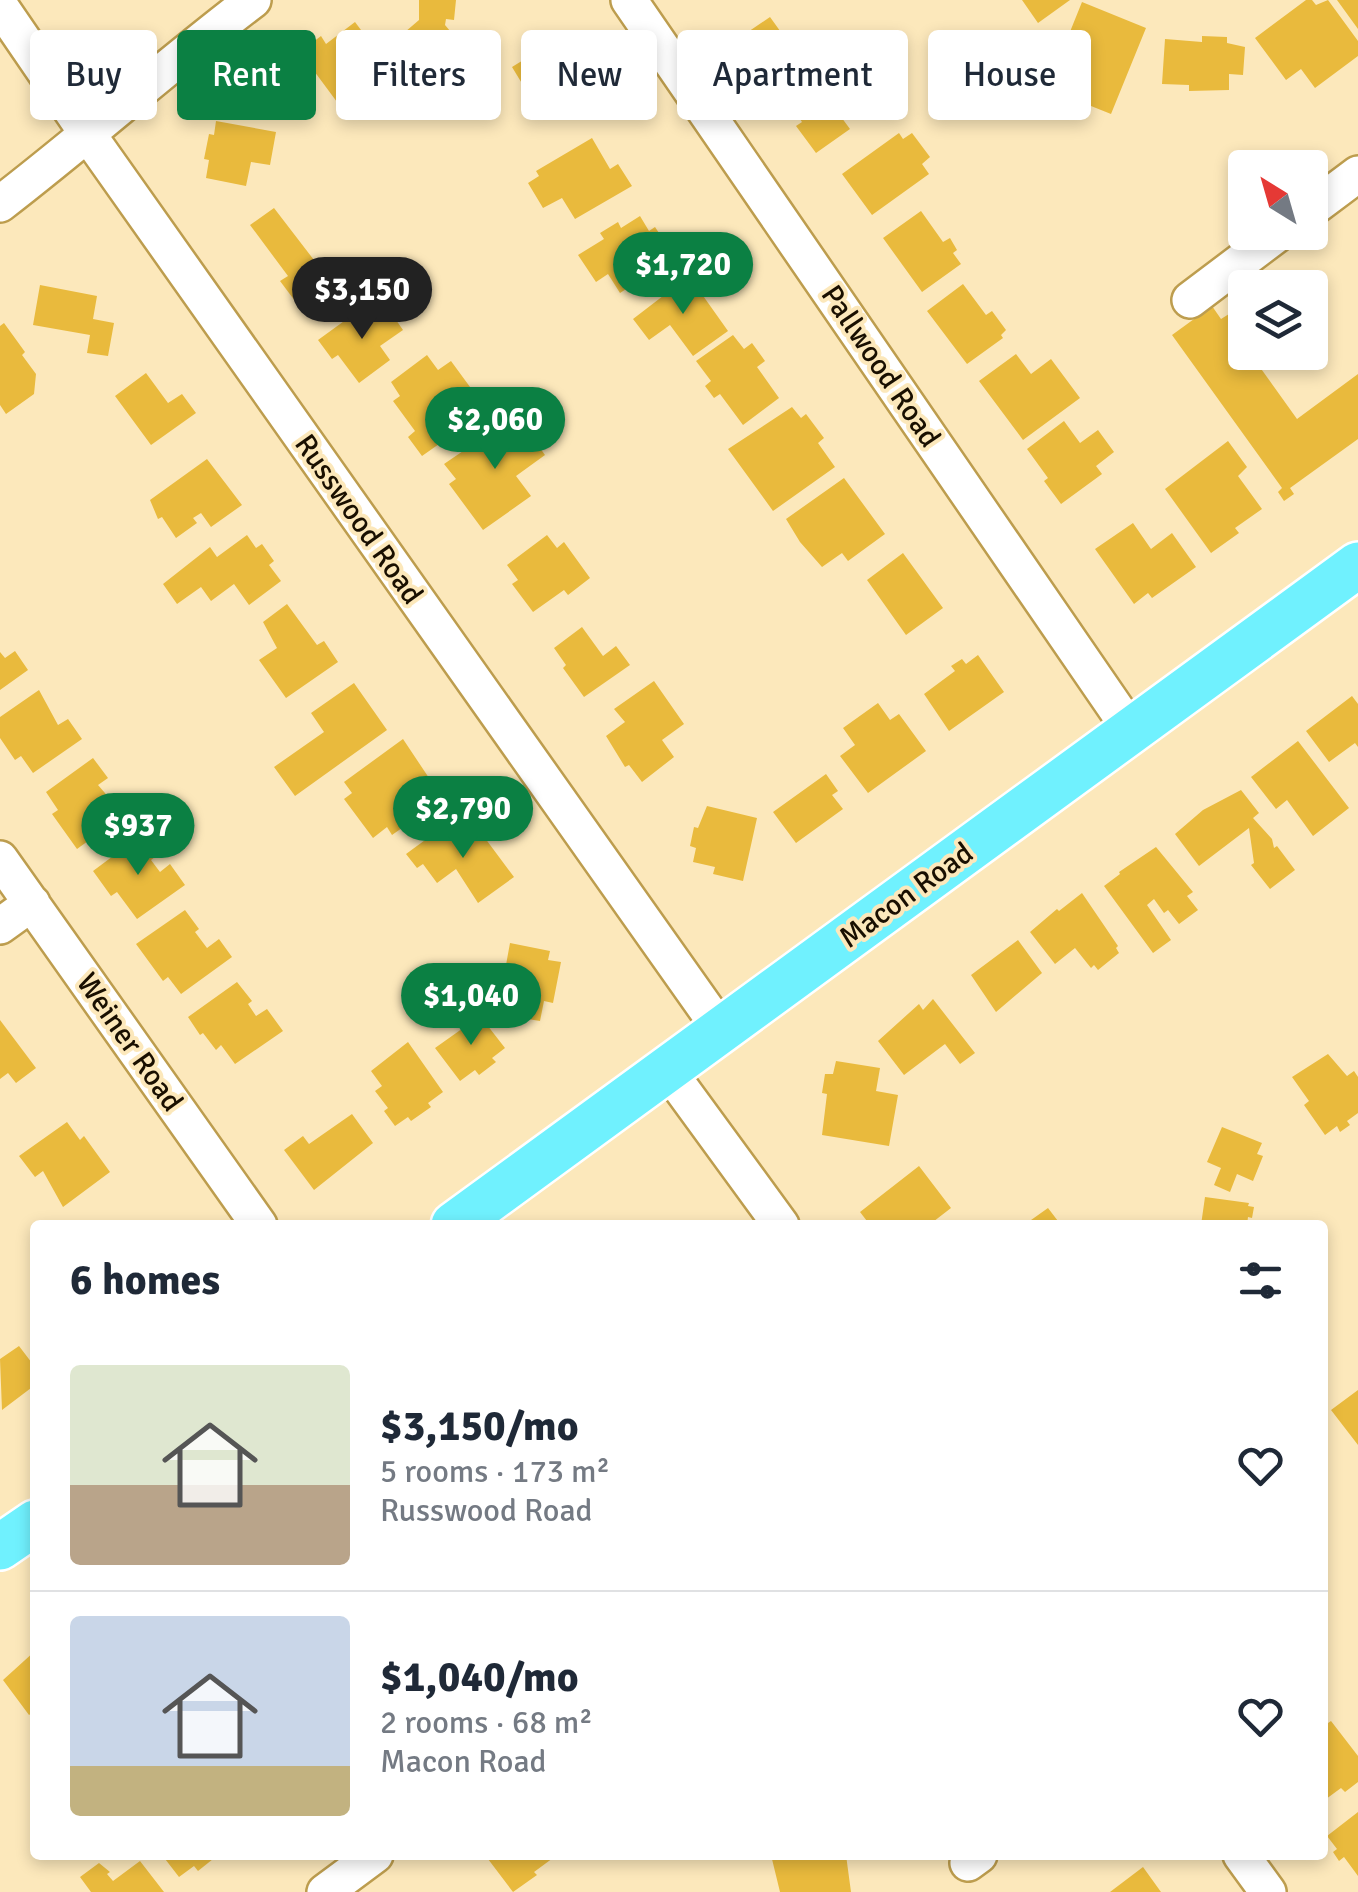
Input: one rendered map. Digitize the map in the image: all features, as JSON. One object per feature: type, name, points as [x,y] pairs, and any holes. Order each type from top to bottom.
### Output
[{"type":"main road","name":"Macon Road","points":[[461,1220],[1358,565]]},
{"type":"main road","points":[[0,1547],[30,1526]]},
{"type":"street","points":[[0,204],[253,0]]},
{"type":"street","name":"Pallwood Road","points":[[630,0],[1132,732]]},
{"type":"street","name":"Russwood Road","points":[[0,6],[721,1030]]},
{"type":"street","points":[[1328,196],[1358,174]]},
{"type":"street","points":[[1190,300],[1256,250]]},
{"type":"street","name":"Weiner Road","points":[[0,860],[256,1220]]},
{"type":"street","points":[[0,926],[32,903]]},
{"type":"street","points":[[667,1069],[777,1220]]},
{"type":"street","points":[[326,1892],[369,1860]]},
{"type":"street","points":[[1245,1860],[1268,1892]]},
{"type":"building","points":[[419,0],[456,0],[454,20],[446,19],[449,30],[407,30],[419,20]]},
{"type":"building","points":[[1022,0],[1070,0],[1038,23]]},
{"type":"building","points":[[1306,0],[1316,5],[1328,0],[1358,41],[1358,56],[1315,88],[1301,69],[1286,80],[1255,38]]},
{"type":"building","points":[[1337,0],[1358,0],[1358,29]]},
{"type":"building","points":[[1082,2],[1146,28],[1111,114],[1091,106],[1091,30],[1071,30]]},
{"type":"building","points":[[770,17],[779,30],[751,30]]},
{"type":"building","points":[[355,22],[361,30],[344,30]]},
{"type":"building","points":[[321,36],[326,44],[336,36],[336,101],[316,74],[316,40]]},
{"type":"building","points":[[1202,36],[1227,37],[1227,43],[1245,47],[1243,75],[1229,74],[1229,90],[1189,91],[1189,85],[1162,84],[1165,39],[1202,42]]},
{"type":"building","points":[[521,61],[521,82],[512,67]]},
{"type":"building","points":[[843,120],[850,129],[816,153],[796,126],[802,122]]},
{"type":"building","points":[[216,121],[276,132],[270,165],[251,162],[246,186],[206,178],[209,160],[204,159]]},
{"type":"building","points":[[899,133],[903,139],[912,133],[930,157],[922,164],[929,174],[872,215],[842,174]]},
{"type":"building","points":[[592,138],[610,169],[618,164],[632,186],[575,219],[562,198],[543,208],[528,183],[539,176],[536,171]]},
{"type":"building","points":[[274,208],[327,277],[295,301],[280,281],[288,276],[250,225]]},
{"type":"building","points":[[921,211],[943,242],[950,238],[957,250],[953,253],[961,264],[922,292],[883,238]]},
{"type":"building","points":[[640,216],[649,231],[655,227],[675,257],[620,293],[608,274],[596,282],[578,255],[604,239],[600,233],[618,222],[621,228]]},
{"type":"building","points":[[689,276],[728,331],[693,356],[670,325],[649,340],[633,319]]},
{"type":"building","points":[[963,284],[986,315],[992,311],[1006,330],[1003,338],[967,364],[927,311]]},
{"type":"building","points":[[40,285],[97,296],[93,319],[114,323],[108,356],[87,353],[90,335],[33,325]]},
{"type":"building","points":[[1212,306],[1221,319],[1228,315],[1228,370],[1262,370],[1297,419],[1358,374],[1358,439],[1290,488],[1294,494],[1284,501],[1278,492],[1282,488],[1172,335]]},
{"type":"building","points":[[387,307],[403,330],[380,346],[390,360],[359,383],[338,355],[332,359],[318,340],[358,311],[366,322]]},
{"type":"building","points":[[4,323],[36,374],[34,394],[6,414],[0,405],[0,326]]},
{"type":"building","points":[[733,335],[744,349],[752,343],[765,361],[757,367],[779,398],[743,425],[720,394],[714,398],[705,386],[711,381],[696,361]]},
{"type":"building","points":[[1016,354],[1031,374],[1051,359],[1080,398],[1023,440],[979,381]]},
{"type":"building","points":[[427,355],[438,370],[451,361],[492,417],[454,445],[449,437],[422,456],[408,437],[415,431],[393,401],[400,396],[391,382]]},
{"type":"building","points":[[146,373],[168,403],[182,394],[196,413],[151,445],[115,396]]},
{"type":"building","points":[[792,407],[801,418],[806,414],[824,438],[818,443],[835,467],[773,511],[728,449]]},
{"type":"building","points":[[516,415],[545,455],[516,476],[531,496],[483,530],[449,484],[456,479],[444,464]]},
{"type":"building","points":[[1064,421],[1080,443],[1098,430],[1114,452],[1096,466],[1102,474],[1061,504],[1027,449]]},
{"type":"building","points":[[1228,441],[1247,467],[1238,476],[1262,509],[1235,528],[1239,533],[1211,553],[1165,489]]},
{"type":"building","points":[[207,459],[242,505],[211,527],[201,513],[193,518],[197,523],[176,538],[162,517],[158,519],[150,500]]},
{"type":"building","points":[[844,478],[885,534],[848,561],[842,553],[822,567],[786,519]]},
{"type":"building","points":[[1133,523],[1151,549],[1172,533],[1196,567],[1152,598],[1148,593],[1134,604],[1095,549]]},
{"type":"building","points":[[247,535],[256,548],[262,544],[274,561],[269,565],[281,581],[249,605],[234,584],[211,601],[201,587],[177,604],[163,584],[210,547],[217,557]]},
{"type":"building","points":[[547,535],[557,548],[564,542],[590,578],[568,595],[564,590],[533,612],[512,584],[518,580],[507,565]]},
{"type":"building","points":[[903,553],[943,608],[906,635],[867,580]]},
{"type":"building","points":[[287,604],[317,645],[324,641],[338,662],[286,698],[259,660],[277,648],[263,622]]},
{"type":"building","points":[[582,627],[603,656],[616,646],[630,665],[584,697],[554,648]]},
{"type":"building","points":[[15,651],[28,670],[0,690],[0,652],[5,658]]},
{"type":"building","points":[[978,655],[1004,692],[949,731],[924,694],[955,671],[951,666],[962,659],[966,664]]},
{"type":"building","points":[[654,681],[684,724],[662,740],[674,757],[642,782],[629,765],[625,767],[606,736],[625,722],[614,709]]},
{"type":"building","points":[[354,683],[387,730],[295,796],[274,767],[324,732],[311,713]]},
{"type":"building","points":[[39,690],[58,725],[68,719],[82,739],[33,773],[21,756],[15,760],[0,738],[0,717]]},
{"type":"building","points":[[1352,696],[1358,704],[1358,747],[1355,743],[1329,762],[1306,731]]},
{"type":"building","points":[[878,703],[890,720],[899,714],[926,751],[868,793],[840,756],[855,745],[843,728]]},
{"type":"building","points":[[403,739],[443,799],[392,835],[387,827],[373,838],[344,799],[352,793],[344,782]]},
{"type":"building","points":[[1298,741],[1349,808],[1313,836],[1287,800],[1276,809],[1251,777]]},
{"type":"building","points":[[93,758],[108,778],[98,785],[124,815],[77,849],[52,814],[58,810],[46,792]]},
{"type":"building","points":[[826,774],[838,791],[832,795],[843,809],[796,843],[773,812]]},
{"type":"building","points":[[1241,790],[1259,813],[1253,818],[1295,870],[1270,889],[1251,865],[1254,863],[1249,828],[1199,866],[1175,834],[1203,810]]},
{"type":"building","points":[[707,806],[757,818],[743,881],[713,874],[715,867],[693,862],[696,848],[690,846],[694,827],[698,828]]},
{"type":"building","points":[[447,824],[461,843],[479,830],[514,877],[478,903],[456,869],[437,883],[423,864],[417,868],[406,854]]},
{"type":"building","points":[[140,836],[160,872],[170,864],[185,885],[137,919],[117,892],[111,896],[93,871]]},
{"type":"building","points":[[1156,847],[1193,892],[1187,896],[1198,910],[1179,924],[1154,899],[1147,905],[1171,940],[1153,953],[1104,886]]},
{"type":"building","points":[[1082,893],[1118,946],[1119,953],[1098,970],[1094,965],[1091,968],[1075,948],[1055,964],[1030,932]]},
{"type":"building","points":[[185,910],[207,948],[219,939],[232,957],[181,994],[168,977],[163,981],[136,944]]},
{"type":"building","points":[[1018,940],[1042,973],[996,1012],[971,975]]},
{"type":"building","points":[[510,943],[550,951],[548,960],[561,962],[553,1003],[544,1001],[540,1021],[497,1014]]},
{"type":"building","points":[[237,982],[252,1001],[248,1004],[256,1016],[267,1009],[283,1031],[235,1064],[221,1045],[216,1050],[203,1033],[200,1035],[188,1017]]},
{"type":"building","points":[[933,999],[975,1053],[960,1064],[945,1044],[904,1075],[878,1041],[919,1004],[923,1010]]},
{"type":"building","points":[[477,1012],[505,1048],[492,1058],[496,1062],[479,1075],[475,1070],[460,1081],[435,1048],[466,1026],[463,1022]]},
{"type":"building","points":[[0,1020],[36,1068],[16,1083],[8,1073],[0,1079]]},
{"type":"building","points":[[408,1042],[443,1092],[428,1103],[431,1107],[411,1121],[408,1117],[395,1126],[375,1091],[382,1086],[371,1071]]},
{"type":"building","points":[[1328,1054],[1347,1076],[1354,1071],[1358,1077],[1358,1113],[1340,1132],[1337,1126],[1325,1135],[1304,1105],[1309,1101],[1292,1077]]},
{"type":"building","points":[[836,1061],[880,1068],[876,1091],[898,1095],[889,1146],[822,1135],[825,1074],[833,1074]]},
{"type":"building","points":[[352,1114],[373,1143],[314,1190],[284,1150],[303,1136],[309,1144]]},
{"type":"building","points":[[67,1122],[80,1140],[84,1136],[110,1172],[63,1207],[43,1171],[35,1177],[19,1156]]},
{"type":"building","points":[[1222,1127],[1262,1143],[1257,1154],[1263,1156],[1253,1181],[1237,1174],[1230,1192],[1214,1185],[1221,1168],[1207,1162]]},
{"type":"building","points":[[919,1166],[951,1208],[935,1220],[866,1220],[860,1212]]},
{"type":"building","points":[[1205,1197],[1254,1207],[1252,1218],[1248,1220],[1202,1220]]},
{"type":"building","points":[[1048,1208],[1057,1220],[1031,1220]]},
{"type":"building","points":[[19,1346],[30,1360],[30,1389],[2,1410],[0,1359]]},
{"type":"building","points":[[1358,1390],[1358,1445],[1331,1410]]},
{"type":"building","points":[[30,1656],[30,1714],[29,1715],[3,1680]]},
{"type":"building","points":[[1331,1721],[1358,1756],[1358,1782],[1328,1798]]},
{"type":"building","points":[[1358,1812],[1358,1876],[1344,1857],[1339,1861],[1328,1835]]},
{"type":"building","points":[[166,1860],[212,1860],[198,1871],[194,1866],[179,1877]]},
{"type":"building","points":[[489,1860],[550,1860],[534,1872],[537,1875],[513,1892]]},
{"type":"building","points":[[772,1860],[847,1860],[851,1892],[780,1892]]},
{"type":"building","points":[[140,1861],[164,1892],[91,1892],[80,1877],[99,1863],[110,1872],[107,1874],[113,1881]]},
{"type":"building","points":[[1143,1867],[1161,1892],[1110,1892]]}]
